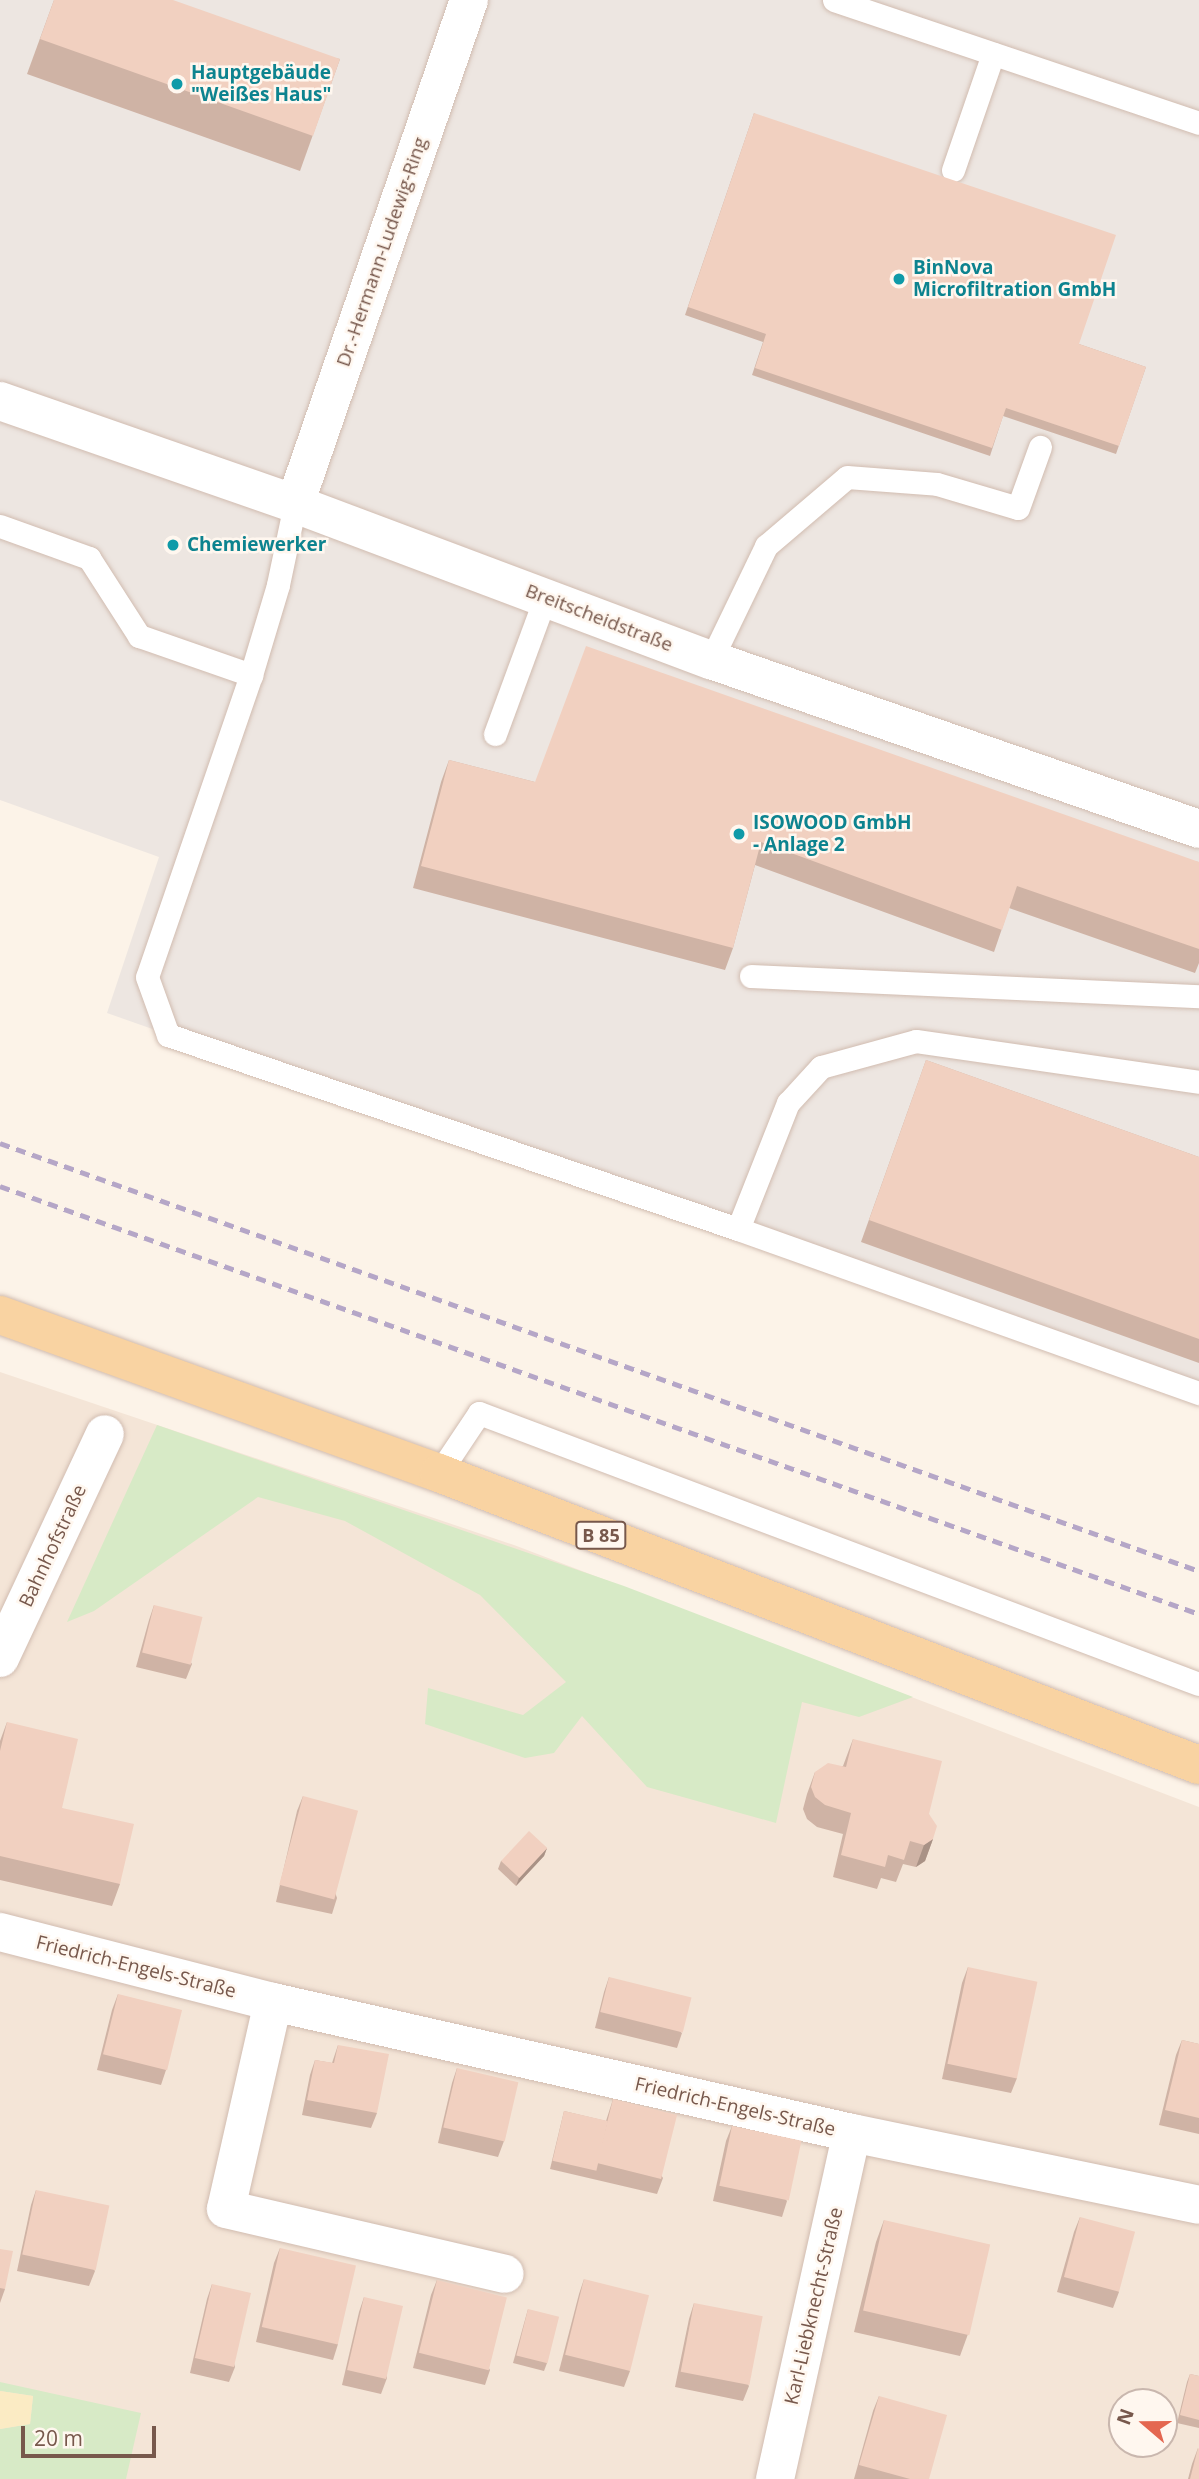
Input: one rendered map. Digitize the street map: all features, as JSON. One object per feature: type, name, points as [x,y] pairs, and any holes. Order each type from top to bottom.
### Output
[{"type":"main road","name":"B 85","points":[[0,1315],[439,1473],[1199,1765]]},
{"type":"street","name":"Dr.-Hermann-Ludewig-Ring","points":[[295,504],[469,0]]},
{"type":"street","name":"Breitscheidstraße","points":[[0,401],[295,504],[711,660],[1199,829]]},
{"type":"street","name":"Bahnhofstraße","points":[[0,1658],[105,1434]]},
{"type":"street","name":"Friedrich-Engels-Straße","points":[[0,1932],[273,2002],[852,2133],[1199,2205]]},
{"type":"street","points":[[273,2002],[226,2209],[505,2274]]},
{"type":"street","name":"Karl-Liebknecht-Straße","points":[[775,2479],[852,2133]]},
{"type":"lane","points":[[834,0],[1199,123]]},
{"type":"lane","points":[[953,170],[993,54]]},
{"type":"lane","points":[[711,660],[766,545],[847,477],[937,484],[1018,508],[1040,447]]},
{"type":"lane","points":[[295,504],[278,585],[251,675],[147,977],[169,1035],[738,1229],[1199,1393]]},
{"type":"lane","points":[[0,526],[89,558],[139,636],[251,675]]},
{"type":"lane","points":[[495,734],[545,598]]},
{"type":"lane","points":[[751,976],[1199,996]]},
{"type":"lane","points":[[738,1229],[788,1103],[821,1067],[916,1041],[1199,1082]]},
{"type":"lane","points":[[439,1473],[479,1413],[1199,1684]]},
{"type":"shaded area","points":[[0,0],[1199,0],[1199,1398],[107,1013],[159,857],[0,800]]},
{"type":"shaded area","points":[[0,1372],[514,1545],[1199,1807],[1199,2479],[0,2479]]},
{"type":"green space","points":[[157,1425],[624,1586],[913,1697],[859,1717],[802,1702],[776,1823],[647,1787],[582,1716],[554,1753],[525,1758],[425,1724],[428,1688],[523,1715],[566,1682],[480,1595],[345,1521],[258,1497],[94,1611],[67,1622]]},
{"type":"green space","points":[[0,2382],[141,2413],[126,2479],[0,2479],[0,2429],[30,2424],[33,2396],[0,2391]]},
{"type":"sand","points":[[0,2391],[33,2396],[30,2424],[0,2429]]},
{"type":"building","points":[[54,0],[173,0],[340,59],[313,136],[40,39]]},
{"type":"building","name":"BinNova Microfiltration GmbH","points":[[754,113],[1116,235],[1079,344],[1146,367],[1119,446],[1006,408],[992,448],[755,368],[766,334],[688,307]]},
{"type":"building","name":"ISOWOOD GmbH - Anlage 2","points":[[586,646],[1199,862],[1199,949],[1017,886],[1002,930],[761,842],[733,948],[421,866],[449,760],[535,782]]},
{"type":"building","points":[[926,1060],[1199,1157],[1199,1339],[869,1220]]},
{"type":"building","points":[[154,1605],[203,1617],[191,1665],[142,1653]]},
{"type":"building","points":[[7,1722],[78,1739],[62,1808],[134,1824],[120,1884],[0,1856],[0,1751]]},
{"type":"building","points":[[853,1739],[942,1761],[929,1814],[937,1826],[933,1839],[924,1845],[910,1841],[904,1860],[888,1855],[885,1867],[841,1855],[851,1813],[825,1805],[815,1797],[811,1787],[815,1772],[828,1763],[846,1767]]},
{"type":"building","points":[[303,1796],[358,1811],[334,1900],[279,1885]]},
{"type":"building","points":[[529,1831],[547,1848],[519,1878],[501,1861]]},
{"type":"building","points":[[968,1967],[1037,1982],[1017,2079],[947,2064]]},
{"type":"building","points":[[609,1977],[691,1998],[683,2032],[600,2012]]},
{"type":"building","points":[[118,1994],[182,2010],[167,2070],[103,2054]]},
{"type":"building","points":[[1182,2040],[1199,2044],[1199,2118],[1165,2110]]},
{"type":"building","points":[[338,2045],[389,2054],[377,2113],[307,2100],[315,2060],[334,2063]]},
{"type":"building","points":[[457,2068],[518,2082],[505,2142],[443,2127]]},
{"type":"building","points":[[613,2099],[677,2115],[661,2179],[597,2163]]},
{"type":"building","points":[[564,2111],[608,2121],[596,2171],[553,2161]]},
{"type":"building","points":[[732,2126],[801,2141],[789,2200],[719,2186]]},
{"type":"building","points":[[36,2190],[109,2206],[96,2270],[22,2255]]},
{"type":"building","points":[[1080,2217],[1135,2232],[1119,2292],[1064,2277]]},
{"type":"building","points":[[884,2220],[990,2245],[969,2335],[863,2311]]},
{"type":"building","points":[[280,2248],[356,2266],[338,2344],[262,2327]]},
{"type":"building","points":[[0,2249],[13,2251],[5,2289],[0,2288]]},
{"type":"building","points":[[584,2279],[649,2295],[630,2371],[565,2355]]},
{"type":"building","points":[[437,2280],[507,2297],[489,2370],[419,2353]]},
{"type":"building","points":[[212,2284],[251,2293],[234,2367],[195,2358]]},
{"type":"building","points":[[364,2297],[403,2306],[386,2379],[347,2370]]},
{"type":"building","points":[[694,2303],[763,2316],[749,2385],[681,2372]]},
{"type":"building","points":[[528,2309],[559,2317],[547,2363],[516,2356]]},
{"type":"building","points":[[1190,2374],[1199,2376],[1199,2420],[1180,2415]]},
{"type":"building","points":[[879,2396],[947,2415],[929,2479],[910,2479],[859,2465]]},
{"type":"building","points":[[1198,2448],[1199,2479],[1190,2479]]},
{"type":"railway","points":[[0,1143],[1199,1571]]},
{"type":"railway","points":[[0,1186],[1199,1614]]},
{"type":"place","name":"Hauptgebäude \"Weißes Haus\"","points":[[177,84]]},
{"type":"place","name":"BinNova Microfiltration GmbH","points":[[899,279]]},
{"type":"place","name":"Chemiewerker","points":[[173,545]]},
{"type":"place","name":"ISOWOOD GmbH - Anlage 2","points":[[739,834]]}]
